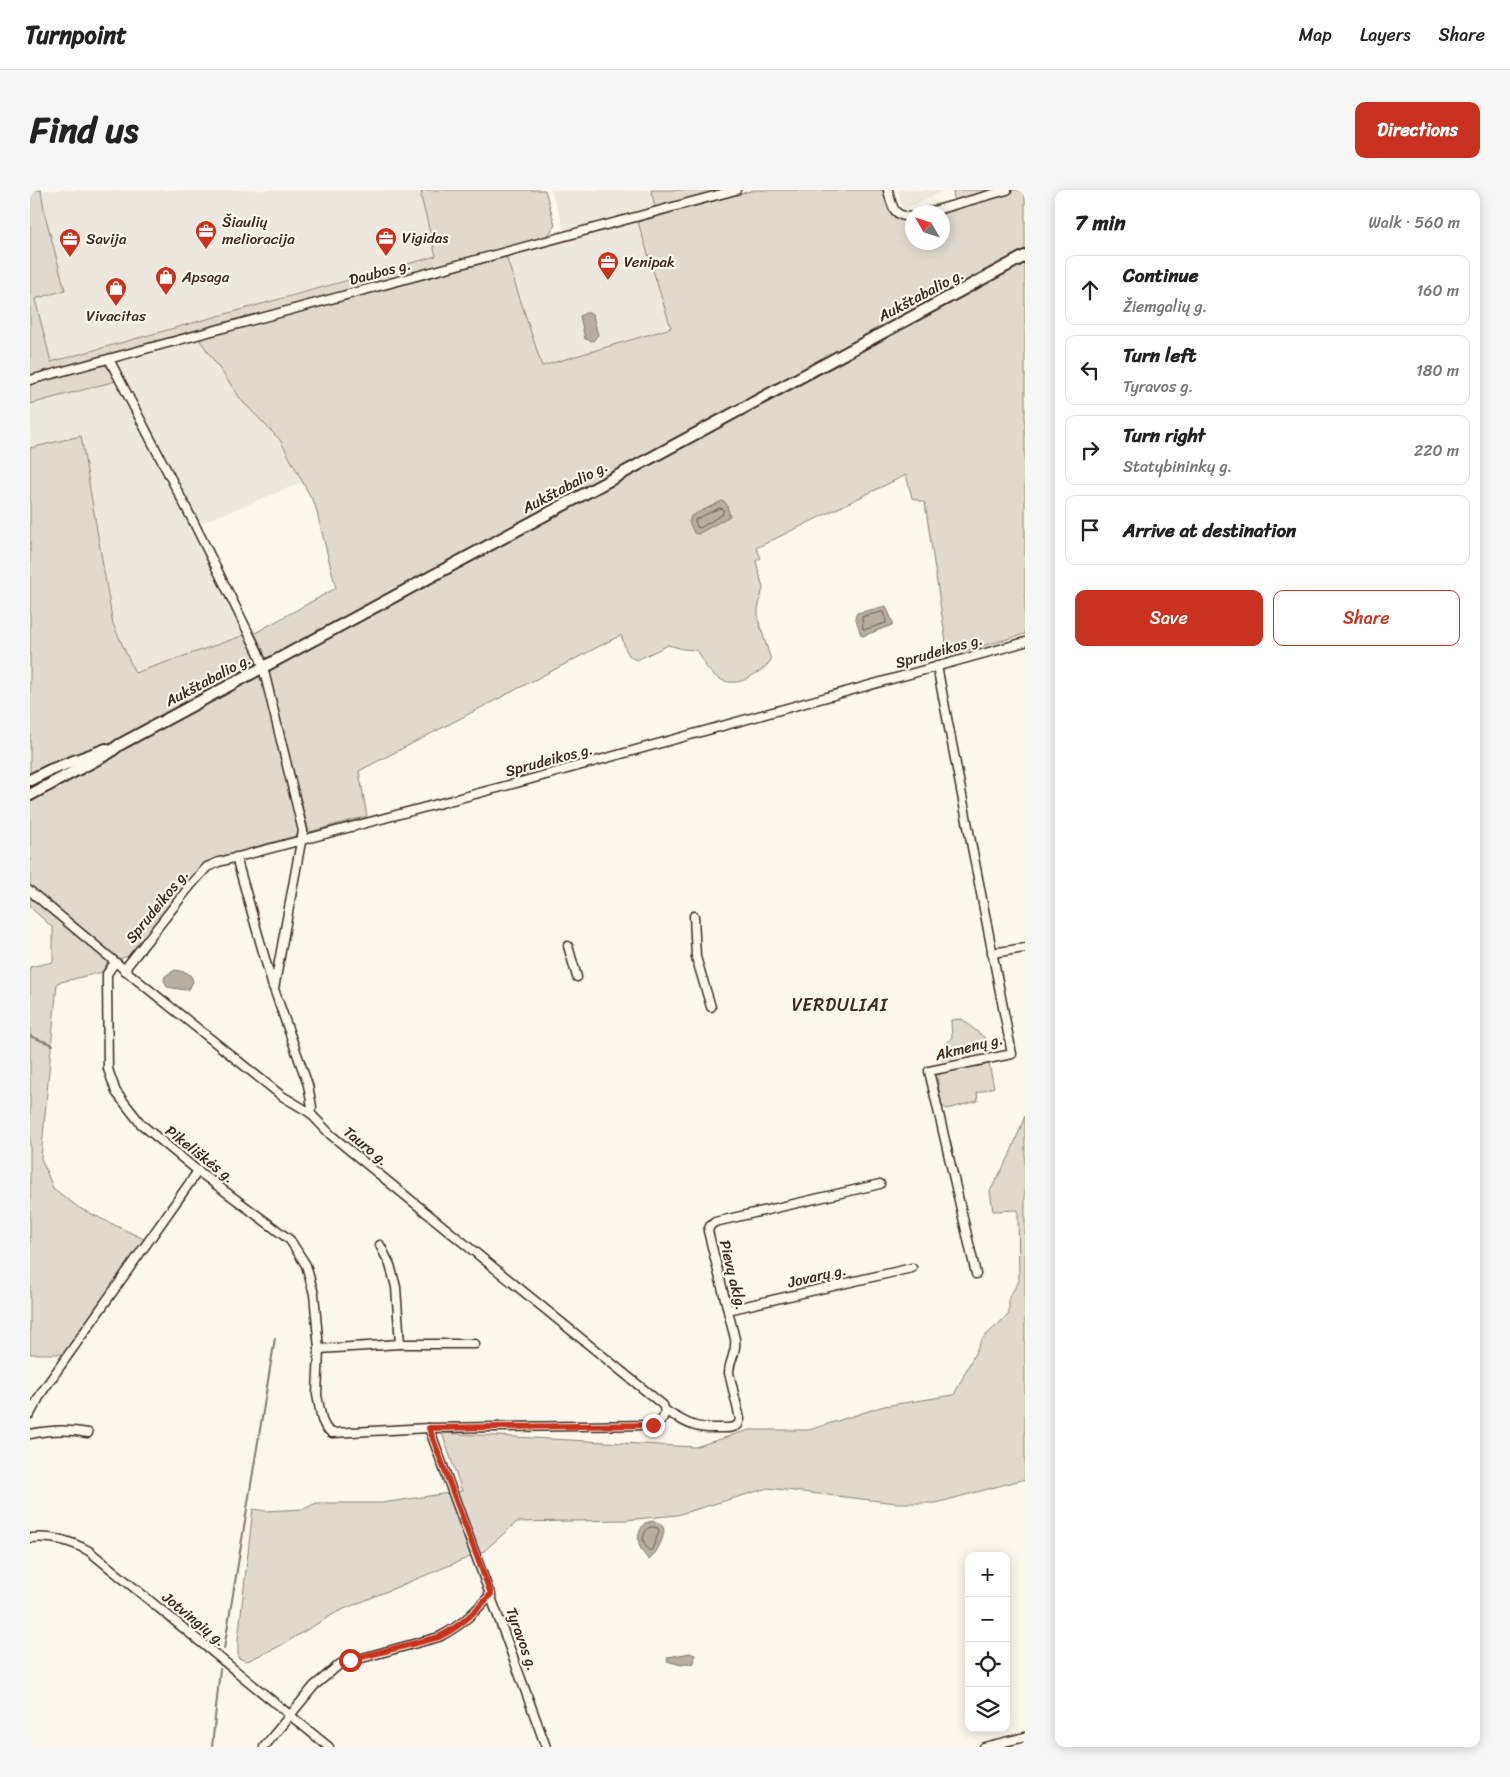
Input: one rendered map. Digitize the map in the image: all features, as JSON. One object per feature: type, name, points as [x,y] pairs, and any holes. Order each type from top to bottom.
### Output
[{"type":"main road","name":"Aukštabalio g.","points":[[30,795],[108,753],[119,745],[1025,256]]},
{"type":"main road","name":"Aukštabalio g.","points":[[30,780],[69,762],[119,745]]},
{"type":"street","name":"Daubos g.","points":[[30,380],[736,190]]},
{"type":"street","points":[[888,190],[894,210],[899,215],[905,216]]},
{"type":"street","points":[[950,206],[1007,190]]},
{"type":"street","points":[[109,359],[194,521],[258,652],[263,667],[303,831],[274,989]]},
{"type":"street","name":"Sprudeikos g.","points":[[124,970],[207,867],[236,857],[524,781],[1025,642]]},
{"type":"street","name":"Akmenų g.","points":[[937,666],[1012,1054],[929,1071],[976,1274]]},
{"type":"street","points":[[236,857],[274,989],[308,1085],[312,1107],[308,1112]]},
{"type":"street","name":"Tauro g.","points":[[30,891],[124,970],[282,1096],[308,1112],[348,1149],[663,1405],[664,1414]]},
{"type":"street","points":[[694,916],[696,957],[711,1007]]},
{"type":"street","points":[[568,946],[577,977]]},
{"type":"street","points":[[992,953],[1025,948]]},
{"type":"street","name":"Pikeliškės g.","points":[[115,962],[107,974],[107,980],[108,1069],[116,1092],[141,1124],[198,1171],[290,1240],[306,1265],[314,1294],[319,1349],[317,1395],[322,1420],[326,1428],[332,1433],[429,1428]]},
{"type":"street","points":[[30,1414],[42,1392],[198,1171]]},
{"type":"street","name":"Pievų aklg.","points":[[664,1414],[701,1429],[733,1428],[738,1425],[740,1419],[729,1373],[729,1366],[736,1349],[708,1231],[710,1226],[715,1222],[880,1184]]},
{"type":"street","points":[[380,1245],[390,1265],[396,1288],[400,1344]]},
{"type":"street","name":"Jovarų g.","points":[[728,1310],[912,1268]]},
{"type":"street","points":[[319,1349],[400,1344],[475,1344]]},
{"type":"street","points":[[429,1428],[653,1425],[658,1423],[664,1414]]},
{"type":"street","name":"Tyravos g.","points":[[429,1428],[546,1747]]},
{"type":"street","points":[[30,1434],[46,1431],[88,1433]]},
{"type":"street","name":"Jotvingių g.","points":[[30,1538],[47,1537],[61,1539],[89,1551],[329,1747]]},
{"type":"street","points":[[264,1747],[314,1686],[340,1664],[439,1637],[471,1617],[491,1594]]},
{"type":"street","points":[[984,1747],[1025,1737]]},
{"type":"shaded area","points":[[30,190],[41,190],[45,215],[65,290],[35,299],[51,362],[436,256],[421,197],[422,190],[545,190],[555,225],[548,236],[30,376]]},
{"type":"shaded area","points":[[41,190],[422,190],[421,197],[436,255],[51,362],[35,299],[65,290],[45,215]]},
{"type":"shaded area","points":[[551,190],[651,190],[655,207],[569,231],[565,230],[563,226]]},
{"type":"shaded area","points":[[651,190],[718,190],[655,207]]},
{"type":"shaded area","points":[[754,190],[885,190],[893,212],[900,219],[905,221],[905,250],[950,250],[950,212],[955,210],[953,190],[1025,190],[1025,252],[270,659],[265,657],[255,633],[336,588],[315,505],[280,440],[242,401],[199,339],[506,256],[542,366],[671,328],[638,222]]},
{"type":"shaded area","points":[[898,190],[945,190],[914,205],[905,205],[905,209],[903,210]]},
{"type":"shaded area","points":[[638,222],[671,328],[541,366],[506,256]]},
{"type":"shaded area","points":[[1025,261],[1025,634],[948,656],[925,503],[912,498],[906,475],[756,548],[761,558],[756,561],[763,588],[758,609],[758,619],[771,660],[764,668],[750,677],[737,682],[724,681],[708,669],[696,650],[668,645],[637,660],[628,653],[621,635],[359,771],[367,816],[309,832],[268,673],[271,669]]},
{"type":"shaded area","points":[[199,339],[242,401],[279,440],[303,482],[199,524],[116,361]]},
{"type":"shaded area","points":[[103,364],[109,368],[116,381],[30,404],[30,384]]},
{"type":"shaded area","points":[[116,381],[245,635],[135,673],[113,624],[81,437],[30,448],[30,404]]},
{"type":"shaded area","points":[[81,436],[113,624],[135,673],[245,635],[254,650],[257,663],[256,667],[123,738],[30,775],[30,448]]},
{"type":"shaded area","points":[[257,677],[264,684],[299,828],[297,836],[205,862],[128,956],[117,960],[30,887],[30,799]]},
{"type":"shaded area","points":[[30,895],[106,959],[107,964],[102,972],[57,983],[41,1158],[53,1188],[79,1208],[146,1240],[65,1354],[30,1354],[30,967],[53,962],[53,928],[30,907]]},
{"type":"shaded area","points":[[962,1019],[992,1044],[983,1051],[942,1060],[941,1049],[952,1037],[951,1020]]},
{"type":"shaded area","points":[[989,1064],[994,1087],[977,1093],[978,1101],[947,1109],[942,1106],[937,1077],[943,1072]]},
{"type":"shaded area","points":[[1025,1116],[1025,1479],[936,1503],[896,1503],[768,1488],[677,1515],[626,1520],[517,1522],[484,1551],[337,1612],[278,1647],[247,1661],[238,1658],[238,1640],[253,1509],[265,1511],[304,1509],[316,1503],[382,1503],[462,1491],[442,1433],[695,1447],[749,1430],[809,1430],[884,1406],[954,1395],[982,1339],[1009,1314],[1009,1297],[1019,1281],[1018,1210],[993,1211],[990,1191],[1009,1157]]},
{"type":"water","points":[[585,313],[593,315],[598,335],[593,341],[585,339],[580,316]]},
{"type":"water","points":[[722,501],[726,503],[730,516],[698,534],[694,533],[689,522],[691,516]]},
{"type":"water","points":[[886,606],[893,623],[892,625],[863,636],[861,635],[855,616],[857,613]]},
{"type":"water","points":[[175,970],[191,976],[193,982],[189,989],[167,987],[164,980],[165,976]]},
{"type":"water","points":[[652,1521],[661,1525],[664,1530],[660,1545],[649,1560],[640,1547],[639,1532],[645,1523]]},
{"type":"water","points":[[690,1653],[695,1655],[694,1663],[681,1665],[667,1661],[668,1657]]},
{"type":"waterway","points":[[30,1036],[53,1045]]},
{"type":"waterway","points":[[224,1649],[275,1338]]},
{"type":"waterway","points":[[212,1747],[220,1669]]},
{"type":"place","name":"Šiaulių melioracija","points":[[206,250]]},
{"type":"place","name":"Vigidas","points":[[386,257]]},
{"type":"place","name":"Savija","points":[[70,258]]},
{"type":"place","name":"Venipak","points":[[608,281]]},
{"type":"place","name":"Apsaga","points":[[166,296]]},
{"type":"place","name":"Vivacitas","points":[[116,307]]},
{"type":"district","name":"VERDULIAI","points":[[840,1005]]},
{"type":"route","points":[[350,1660],[439,1637],[471,1617],[491,1594],[429,1428],[653,1425]]}]
